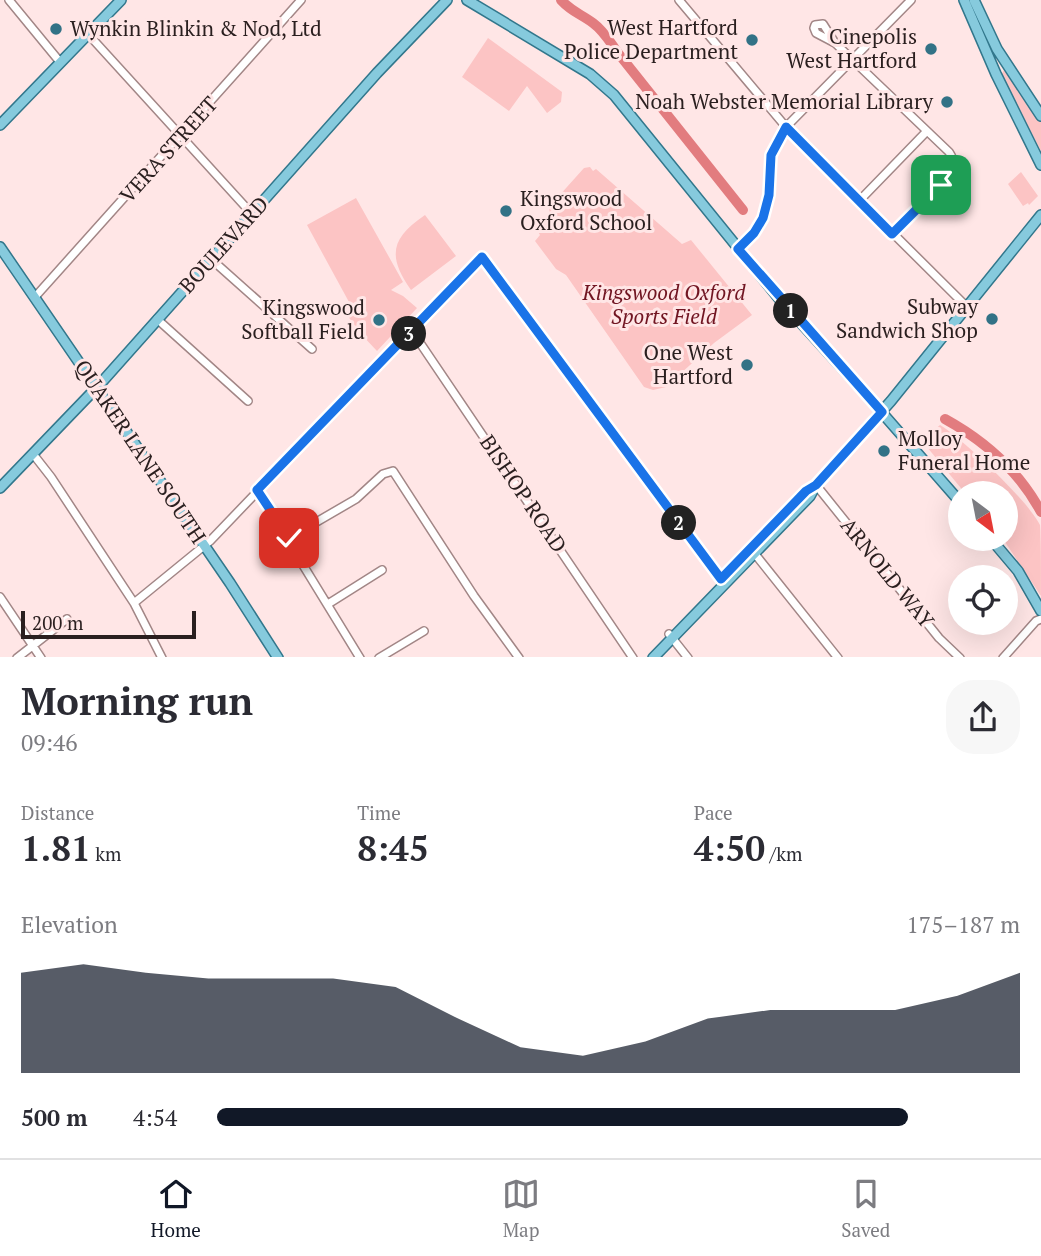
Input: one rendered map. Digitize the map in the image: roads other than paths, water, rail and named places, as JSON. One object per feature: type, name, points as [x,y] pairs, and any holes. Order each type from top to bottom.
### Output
[{"type":"main road","points":[[0,125],[121,0]]},
{"type":"main road","name":"BOULEVARD","points":[[0,488],[96,388],[395,53],[447,0]]},
{"type":"main road","points":[[467,0],[590,74],[608,89],[633,116],[738,249],[948,488]]},
{"type":"main road","points":[[964,0],[996,74],[1041,165]]},
{"type":"main road","points":[[974,0],[997,49],[1041,116]]},
{"type":"main road","points":[[653,657],[723,581],[810,496],[816,485],[882,412],[1041,215]]},
{"type":"main road","name":"QUAKER LANE SOUTH","points":[[0,247],[278,657]]},
{"type":"main road","points":[[1001,551],[1018,571],[1041,611]]},
{"type":"main road","points":[[646,657],[671,636]]},
{"type":"street","points":[[0,7],[8,0],[60,62]]},
{"type":"street","name":"VERA STREET","points":[[35,298],[300,0]]},
{"type":"street","points":[[679,0],[786,127],[967,307]]},
{"type":"street","points":[[738,249],[754,233],[763,218],[769,195],[771,155],[786,127],[911,0]]},
{"type":"street","points":[[88,34],[252,214]]},
{"type":"street","points":[[835,43],[951,155],[954,169],[949,177],[892,234]]},
{"type":"street","points":[[860,200],[927,131]]},
{"type":"street","points":[[134,603],[205,546],[482,257],[723,581]]},
{"type":"street","points":[[211,260],[312,349]]},
{"type":"street","points":[[157,319],[248,401]]},
{"type":"street","name":"BISHOP ROAD","points":[[412,331],[633,657]]},
{"type":"street","points":[[33,454],[134,603],[162,657]]},
{"type":"street","points":[[289,538],[356,499],[383,474],[393,471],[474,596],[519,657]]},
{"type":"street","name":"ARNOLD WAY","points":[[816,485],[939,638],[960,657]]},
{"type":"street","points":[[257,490],[289,538],[359,657]]},
{"type":"street","points":[[753,551],[838,657]]},
{"type":"street","points":[[328,604],[382,570]]},
{"type":"street","points":[[0,597],[41,657]]},
{"type":"street","points":[[17,657],[67,619]]},
{"type":"street","points":[[1003,657],[1036,621],[1041,619]]},
{"type":"street","points":[[379,657],[424,631]]},
{"type":"street","points":[[671,636],[688,657]]},
{"type":"waterway","points":[[561,0],[604,33],[743,210]]},
{"type":"waterway","points":[[945,419],[1000,458],[1022,483],[1041,512]]},
{"type":"place","name":"Wynkin Blinkin & Nod, Ltd","points":[[56,29]]},
{"type":"place","name":"West Hartford Police Department","points":[[752,40]]},
{"type":"place","name":"Cinepolis West Hartford","points":[[931,49]]},
{"type":"place","name":"Noah Webster Memorial Library","points":[[947,102]]},
{"type":"place","name":"Kingswood Oxford School","points":[[506,211]]},
{"type":"place","name":"Subway Sandwich Shop","points":[[992,319]]},
{"type":"place","name":"Kingswood Softball Field","points":[[379,320]]},
{"type":"place","name":"One West Hartford","points":[[747,365]]},
{"type":"place","name":"Molloy Funeral Home","points":[[884,451]]},
{"type":"park label","name":"Kingswood Oxford Sports Field","points":[[664,305]]}]
